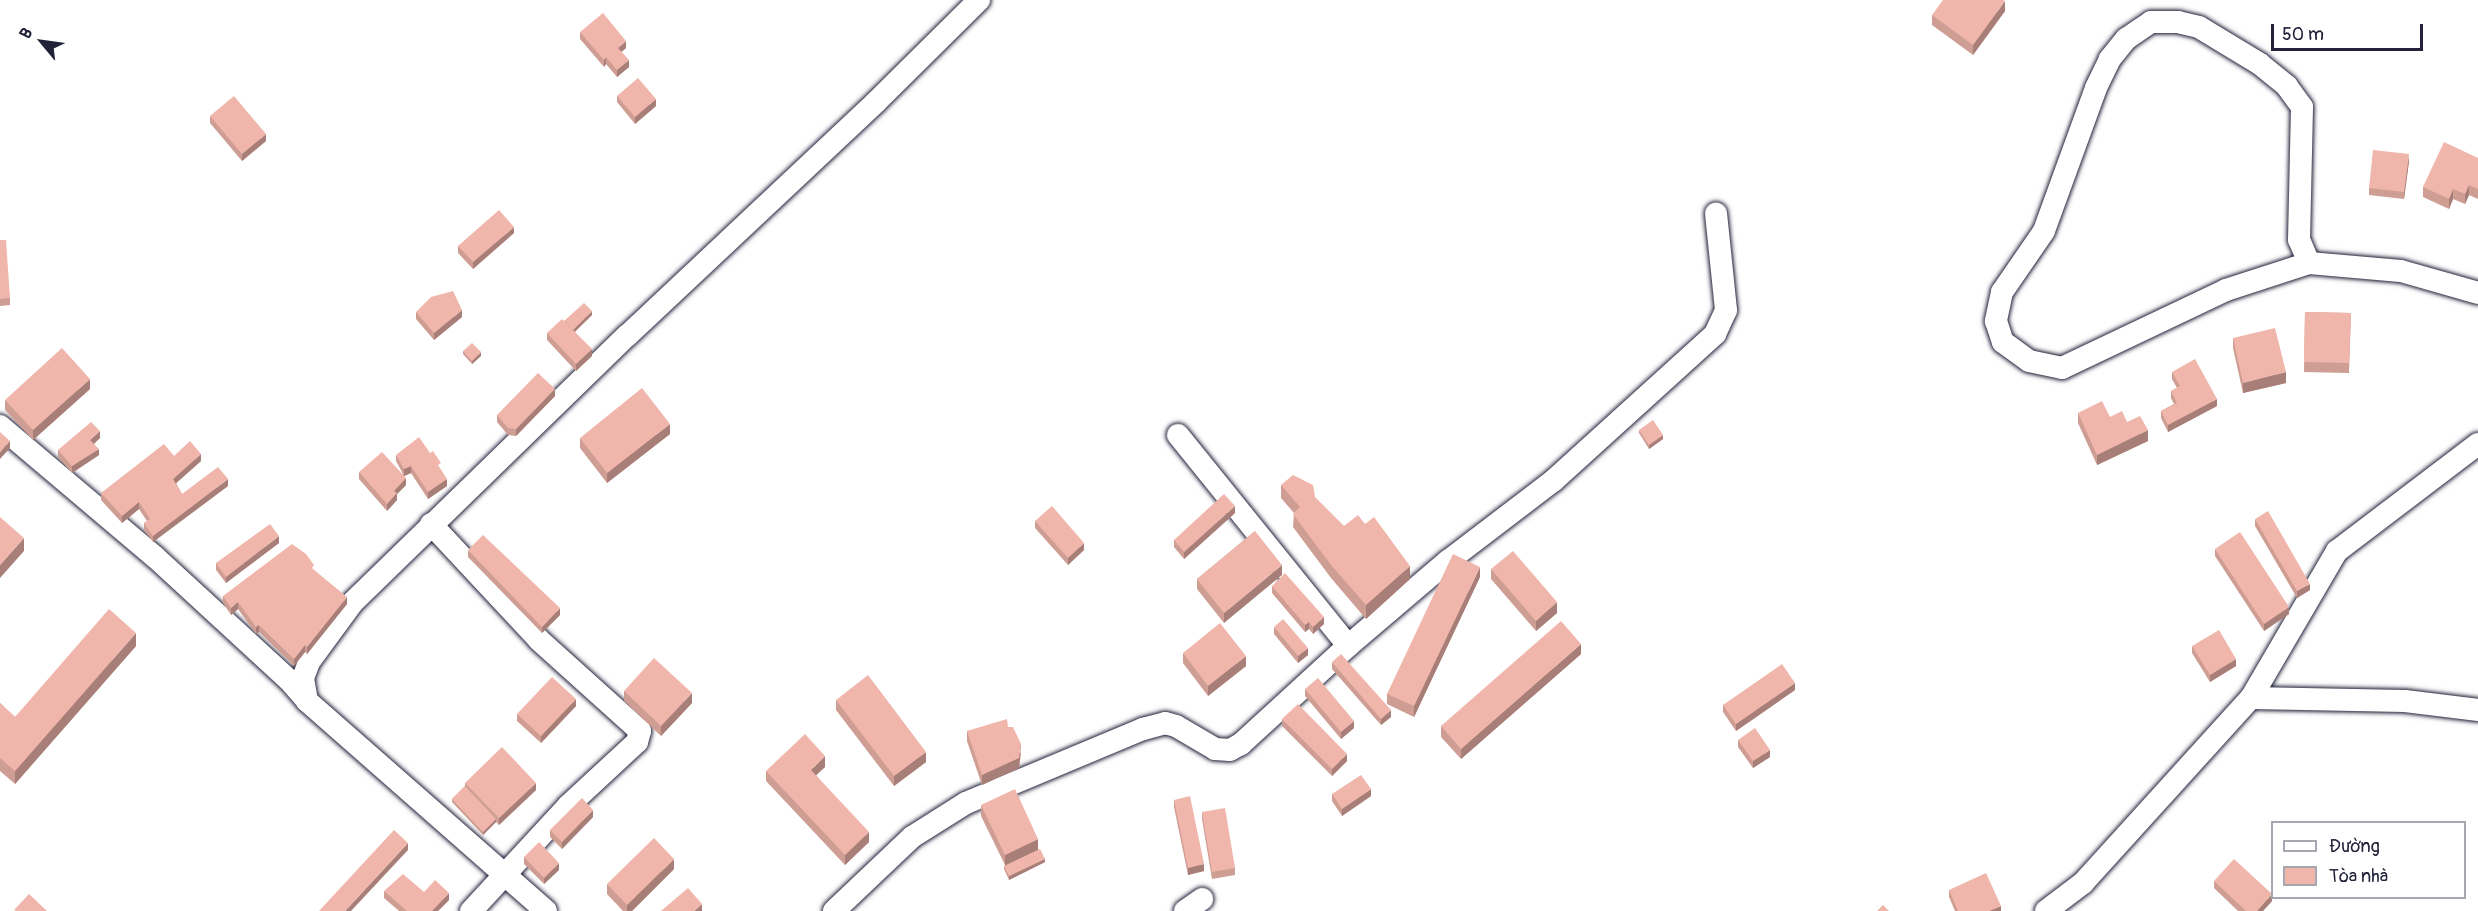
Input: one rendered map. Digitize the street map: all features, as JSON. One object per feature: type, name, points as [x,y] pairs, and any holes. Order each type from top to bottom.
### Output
[{"type":"street","points":[[307,701],[303,678],[309,662],[353,602],[431,524],[876,102],[979,0]]},
{"type":"street","points":[[2309,263],[2299,240],[2302,107],[2287,86],[2260,64],[2199,27],[2178,22],[2151,22],[2126,39],[2110,59],[2096,88],[2044,231],[2002,292],[1996,321],[2003,342],[2029,362],[2062,368],[2226,290],[2309,263],[2402,271],[2478,293]]},
{"type":"street","points":[[834,911],[912,837],[966,803],[1143,729],[1165,723],[1176,726],[1215,748],[1230,750],[1241,744],[1348,646],[1448,561],[1553,481],[1714,334],[1726,310],[1716,214]]},
{"type":"street","points":[[0,426],[154,556],[289,680],[307,701],[546,911]]},
{"type":"street","points":[[1178,435],[1348,646]]},
{"type":"street","points":[[2046,911],[2083,883],[2251,698],[2337,551],[2478,444]]},
{"type":"street","points":[[431,524],[539,640],[640,730],[637,742],[568,806],[536,839],[506,876],[471,911]]},
{"type":"street","points":[[2251,698],[2405,701],[2478,711]]},
{"type":"building","points":[[1943,0],[2005,1],[1973,45],[1932,15]]},
{"type":"building","points":[[603,13],[626,41],[618,48],[629,60],[617,70],[606,57],[604,60],[580,32]]},
{"type":"building","points":[[638,78],[656,99],[635,117],[617,96]]},
{"type":"building","points":[[234,96],[266,134],[242,154],[210,116]]},
{"type":"building","points":[[2444,142],[2478,158],[2478,189],[2469,185],[2465,194],[2453,189],[2449,199],[2423,187]]},
{"type":"building","points":[[2373,150],[2409,154],[2404,192],[2369,188]]},
{"type":"building","points":[[499,210],[514,227],[473,262],[458,246]]},
{"type":"building","points":[[0,240],[6,240],[10,298],[0,299]]},
{"type":"building","points":[[453,291],[462,310],[434,333],[416,312],[431,297]]},
{"type":"building","points":[[584,303],[592,311],[573,330],[564,321]]},
{"type":"building","points":[[2305,312],[2351,313],[2349,363],[2304,362]]},
{"type":"building","points":[[562,319],[592,349],[576,364],[547,333]]},
{"type":"building","points":[[2275,328],[2286,372],[2243,383],[2233,338]]},
{"type":"building","points":[[472,343],[481,352],[472,361],[463,351]]},
{"type":"building","points":[[62,348],[90,379],[33,430],[5,400]]},
{"type":"building","points":[[2195,359],[2217,399],[2168,425],[2161,411],[2177,403],[2171,391],[2180,386],[2172,372]]},
{"type":"building","points":[[538,373],[555,389],[516,429],[508,428],[497,415]]},
{"type":"building","points":[[642,388],[670,424],[607,473],[580,438]]},
{"type":"building","points":[[2102,401],[2110,417],[2122,411],[2127,422],[2140,416],[2148,430],[2097,455],[2078,413]]},
{"type":"building","points":[[1653,420],[1663,435],[1649,445],[1639,430]]},
{"type":"building","points":[[91,422],[100,431],[90,440],[99,449],[72,466],[58,450]]},
{"type":"building","points":[[0,432],[10,441],[0,452]]},
{"type":"building","points":[[419,437],[430,453],[433,451],[441,463],[438,465],[447,479],[428,492],[411,466],[404,469],[396,455]]},
{"type":"building","points":[[190,441],[201,454],[173,479],[182,494],[218,467],[228,479],[153,536],[144,523],[150,519],[139,502],[122,516],[101,493],[164,444],[174,456]]},
{"type":"building","points":[[382,452],[406,478],[394,491],[397,493],[387,504],[359,472]]},
{"type":"building","points":[[1293,475],[1313,485],[1315,497],[1344,526],[1358,515],[1365,524],[1374,517],[1410,566],[1366,605],[1331,565],[1293,514],[1300,507],[1281,485]]},
{"type":"building","points":[[1224,494],[1235,506],[1184,552],[1174,540]]},
{"type":"building","points":[[1052,506],[1084,543],[1068,558],[1035,521]]},
{"type":"building","points":[[2268,511],[2310,584],[2297,591],[2255,519]]},
{"type":"building","points":[[0,517],[24,538],[0,565]]},
{"type":"building","points":[[270,524],[279,536],[226,577],[216,563]]},
{"type":"building","points":[[1255,531],[1282,565],[1224,613],[1197,579]]},
{"type":"building","points":[[2240,532],[2289,607],[2264,624],[2215,549]]},
{"type":"building","points":[[483,535],[560,608],[542,627],[468,550]]},
{"type":"building","points":[[292,544],[306,554],[314,565],[312,568],[347,597],[307,647],[305,645],[294,659],[259,625],[256,627],[238,602],[231,608],[223,596]]},
{"type":"building","points":[[1513,551],[1557,602],[1536,621],[1491,569]]},
{"type":"building","points":[[1453,554],[1480,567],[1414,706],[1387,694]]},
{"type":"building","points":[[1285,573],[1324,617],[1313,627],[1309,622],[1305,625],[1272,586]]},
{"type":"building","points":[[109,609],[136,633],[15,771],[0,758],[0,703],[15,717]]},
{"type":"building","points":[[1283,619],[1308,648],[1298,656],[1274,627]]},
{"type":"building","points":[[1561,621],[1581,644],[1461,749],[1441,726]]},
{"type":"building","points":[[1220,623],[1246,656],[1208,686],[1183,653]]},
{"type":"building","points":[[2219,630],[2236,659],[2210,675],[2192,646]]},
{"type":"building","points":[[1341,654],[1391,710],[1381,719],[1332,662]]},
{"type":"building","points":[[654,658],[692,693],[661,726],[624,691]]},
{"type":"building","points":[[1782,664],[1795,683],[1736,724],[1723,705]]},
{"type":"building","points":[[868,675],[926,752],[894,776],[836,700]]},
{"type":"building","points":[[552,677],[576,699],[541,736],[517,714]]},
{"type":"building","points":[[1318,678],[1354,721],[1341,732],[1305,689]]},
{"type":"building","points":[[1298,704],[1347,754],[1332,769],[1282,719]]},
{"type":"building","points":[[1007,719],[1008,727],[1013,727],[1021,744],[1019,758],[982,775],[967,731]]},
{"type":"building","points":[[1755,728],[1770,750],[1753,761],[1738,740]]},
{"type":"building","points":[[805,734],[825,756],[811,770],[869,832],[845,855],[766,771]]},
{"type":"building","points":[[502,747],[536,783],[499,818],[465,783]]},
{"type":"building","points":[[1361,775],[1371,789],[1342,809],[1332,794]]},
{"type":"building","points":[[465,786],[496,819],[483,832],[452,799]]},
{"type":"building","points":[[1015,789],[1038,839],[1005,855],[981,805]]},
{"type":"building","points":[[1190,796],[1204,864],[1188,868],[1174,800]]},
{"type":"building","points":[[582,798],[593,810],[562,842],[550,830]]},
{"type":"building","points":[[1225,808],[1235,868],[1212,872],[1202,812]]},
{"type":"building","points":[[394,830],[408,843],[345,911],[319,911]]},
{"type":"building","points":[[654,838],[674,859],[627,905],[607,884]]},
{"type":"building","points":[[539,842],[559,863],[544,878],[524,857]]},
{"type":"building","points":[[1040,849],[1045,859],[1009,876],[1004,866]]},
{"type":"building","points":[[2234,859],[2271,895],[2257,911],[2246,911],[2214,881]]},
{"type":"building","points":[[1986,873],[2001,906],[1989,911],[1958,911],[1949,890]]},
{"type":"building","points":[[403,874],[424,892],[435,880],[449,893],[432,911],[407,911],[384,891]]},
{"type":"building","points":[[688,888],[702,904],[694,911],[661,911]]},
{"type":"building","points":[[29,894],[47,911],[14,910]]},
{"type":"building","points":[[1883,905],[1889,911],[1877,911]]}]
